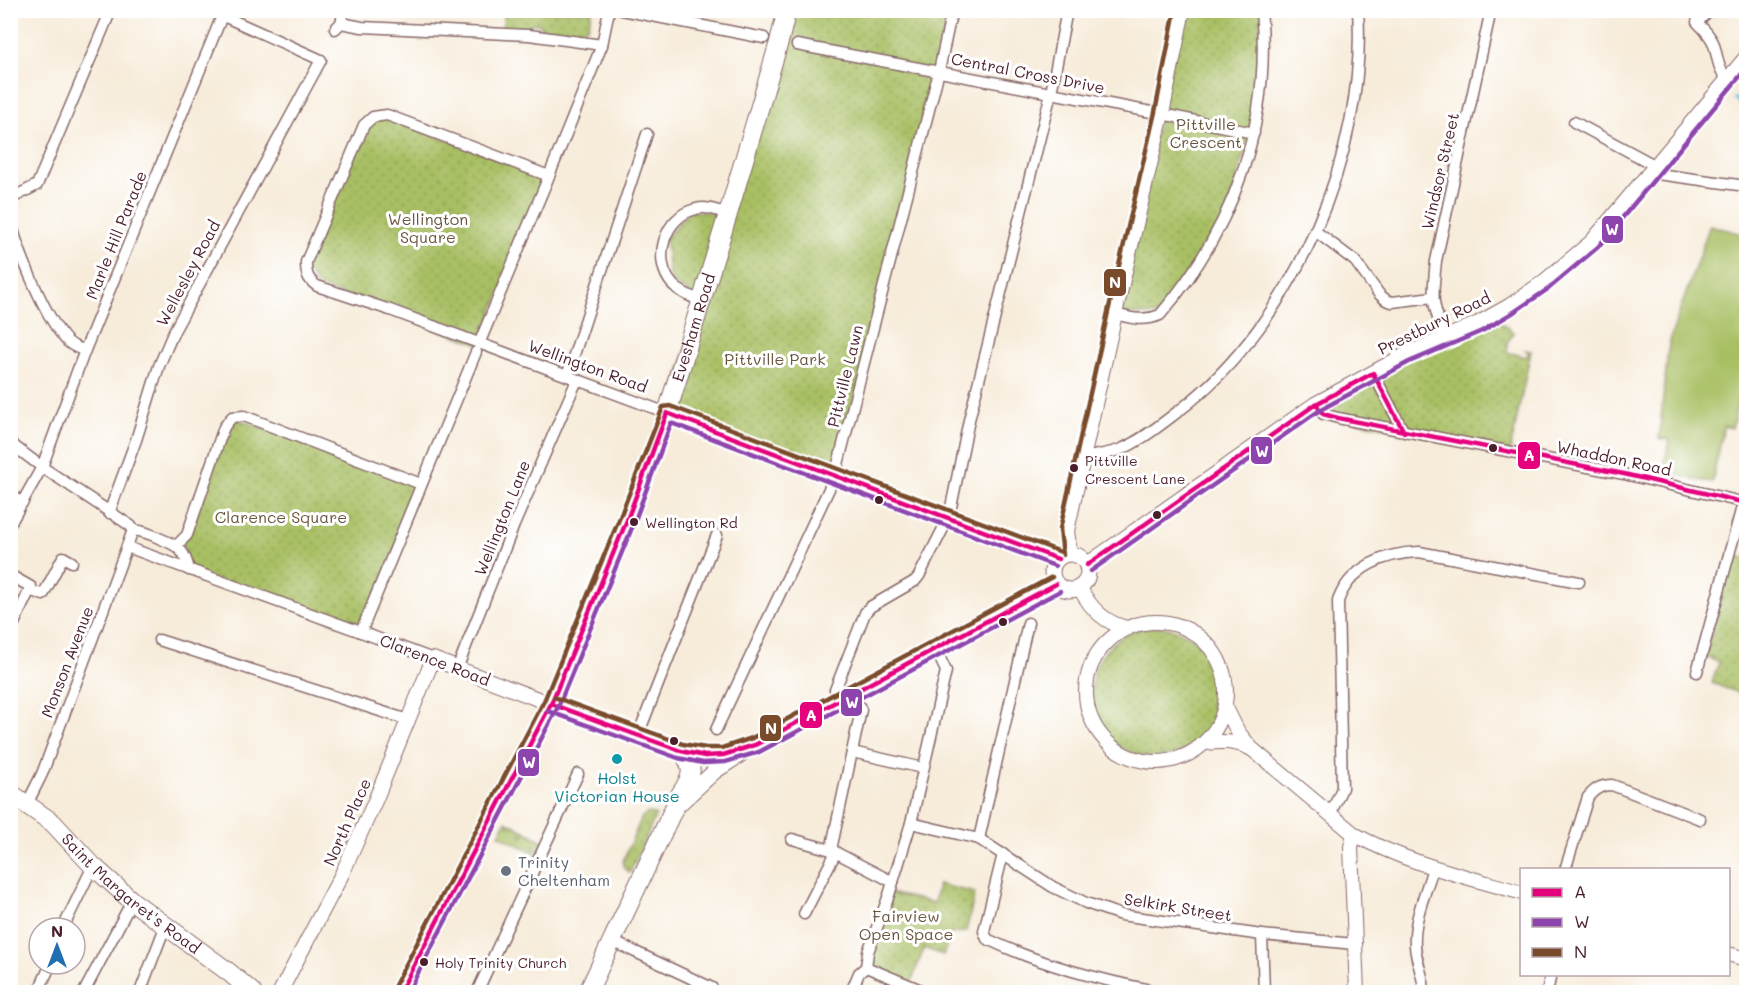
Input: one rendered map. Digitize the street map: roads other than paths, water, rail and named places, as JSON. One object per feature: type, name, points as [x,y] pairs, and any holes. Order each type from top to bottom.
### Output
[{"type":"main road","name":"Evesham Road","points":[[400,993],[551,704],[627,520],[667,413],[787,10]]},
{"type":"main road","name":"Prestbury Road","points":[[1087,565],[1316,405],[1406,355],[1478,324],[1502,311],[1560,270],[1592,242],[1746,58]]},
{"type":"main road","points":[[1064,556],[1080,557],[1087,565],[1088,578],[1080,588],[1065,590],[1053,579],[1052,568],[1064,556]]},
{"type":"main road","points":[[675,808],[715,771],[755,745],[1056,584]]},
{"type":"main road","name":"Clarence Road","points":[[551,704],[681,751],[705,756],[723,755],[755,745]]},
{"type":"main road","points":[[588,993],[688,782],[691,773],[689,760],[681,751]]},
{"type":"main road","name":"Saint Margaret's Road","points":[[10,793],[60,829],[93,866],[132,901],[230,973],[252,993]]},
{"type":"street","points":[[10,199],[37,185],[111,10]]},
{"type":"street","points":[[210,10],[222,16]]},
{"type":"street","points":[[344,10],[338,26],[528,35],[602,45]]},
{"type":"street","points":[[361,632],[602,45],[609,10]]},
{"type":"street","points":[[622,10],[764,38]]},
{"type":"street","name":"Pittville Lawn","points":[[716,730],[835,476],[939,71],[952,10]]},
{"type":"street","points":[[804,914],[834,851],[861,711],[846,696],[836,690],[867,610],[915,581],[948,517],[969,420],[1051,93],[1067,10]]},
{"type":"street","points":[[1064,556],[1066,531],[1162,114],[1183,10]]},
{"type":"street","points":[[1115,314],[1142,320],[1160,315],[1204,256],[1227,214],[1243,172],[1254,133],[1262,78],[1261,10]]},
{"type":"street","points":[[1084,458],[1120,450],[1166,421],[1208,387],[1262,325],[1315,231],[1338,172],[1356,84],[1358,10]]},
{"type":"street","name":"Windsor Street","points":[[1446,338],[1432,297],[1436,261],[1491,10]]},
{"type":"street","points":[[1710,10],[1697,22],[1712,40],[1722,74],[1728,79]]},
{"type":"street","name":"Wellesley Road","points":[[109,513],[136,440],[159,366],[174,331],[321,60],[222,16]]},
{"type":"street","name":"Marle Hill Parade","points":[[10,524],[42,467],[85,351],[222,16]]},
{"type":"street","name":"Central Cross Drive","points":[[797,45],[1254,133]]},
{"type":"street","points":[[477,348],[390,310],[317,286],[310,281],[307,275],[306,262],[364,125],[373,117],[387,115],[549,176]]},
{"type":"street","points":[[1574,122],[1653,169],[1746,186]]},
{"type":"street","name":"Wellington Lane","points":[[457,669],[572,378],[647,134]]},
{"type":"street","points":[[702,301],[678,290],[670,281],[662,256],[664,239],[675,220],[689,211],[708,208],[728,214]]},
{"type":"street","points":[[10,218],[47,311],[69,342],[85,351]]},
{"type":"street","points":[[1315,231],[1355,261],[1386,300],[1396,302],[1432,297]]},
{"type":"street","name":"Wellington Road","points":[[477,348],[572,378],[948,517],[1064,556]]},
{"type":"street","points":[[1373,373],[1404,432]]},
{"type":"street","name":"Whaddon Road","points":[[1316,405],[1323,414],[1404,432],[1624,474],[1745,503]]},
{"type":"street","points":[[177,545],[187,535],[224,428],[232,417],[244,416],[421,484]]},
{"type":"street","points":[[10,443],[131,526],[133,530],[144,531],[177,545],[186,559],[189,570]]},
{"type":"street","points":[[10,496],[23,502]]},
{"type":"street","points":[[1697,672],[1745,503]]},
{"type":"street","name":"Monson Avenue","points":[[27,804],[42,774],[133,530]]},
{"type":"street","points":[[638,735],[717,535]]},
{"type":"street","name":"Clarence Road","points":[[127,547],[551,704]]},
{"type":"street","points":[[1331,813],[1342,788],[1338,601],[1347,583],[1364,567],[1392,555],[1419,552],[1579,582]]},
{"type":"street","points":[[29,590],[43,595],[63,557],[72,562]]},
{"type":"street","points":[[10,575],[31,587],[10,632]]},
{"type":"street","points":[[1080,588],[1087,602],[1104,619],[1115,626],[1127,628]]},
{"type":"street","points":[[1104,619],[1107,632],[1106,642]]},
{"type":"street","points":[[1147,622],[1157,622],[1177,625],[1196,634],[1211,648],[1221,665],[1226,685],[1225,706],[1218,726],[1205,743],[1185,756],[1158,762],[1131,757],[1113,747],[1105,739],[1093,722],[1086,690],[1094,660],[1106,642],[1127,628],[1147,622]]},
{"type":"street","points":[[979,839],[1028,623]]},
{"type":"street","points":[[159,640],[171,650],[408,720]]},
{"type":"street","points":[[851,993],[859,973],[866,967],[867,952],[893,882],[911,823],[946,670],[935,648]]},
{"type":"street","name":"North Place","points":[[280,993],[339,880],[433,659]]},
{"type":"street","points":[[1225,706],[1238,732],[1252,749],[1354,834],[1433,868],[1520,893]]},
{"type":"street","points":[[1205,743],[1235,742],[1252,749]]},
{"type":"street","points":[[852,752],[923,768]]},
{"type":"street","points":[[477,993],[578,774]]},
{"type":"street","points":[[1566,868],[1588,797],[1602,786],[1612,785],[1700,819]]},
{"type":"street","name":"Selkirk Street","points":[[911,823],[979,839],[1053,887],[1086,903],[1121,915],[1262,935],[1354,944]]},
{"type":"street","points":[[1354,834],[1351,847],[1357,993]]},
{"type":"street","points":[[792,839],[834,851],[893,882]]},
{"type":"street","points":[[1003,854],[984,931],[987,939],[1126,989],[1160,993]]},
{"type":"street","points":[[69,916],[93,866]]},
{"type":"street","points":[[1424,993],[1423,979],[1415,950],[1415,931],[1433,868]]},
{"type":"street","points":[[84,993],[132,901]]},
{"type":"street","points":[[140,993],[165,927]]},
{"type":"street","points":[[1262,935],[1264,993]]},
{"type":"street","points":[[612,941],[712,988]]},
{"type":"street","points":[[1730,955],[1746,959]]},
{"type":"street","points":[[866,967],[926,993]]},
{"type":"street","points":[[38,993],[46,976]]},
{"type":"street","points":[[1548,993],[1551,976]]},
{"type":"waterway","points":[[1735,99],[1746,106]]},
{"type":"place","name":"Pittville Crescent Lane","points":[[1074,468]]},
{"type":"place","name":"Wellington Rd","points":[[634,522]]},
{"type":"place","name":"Holst Victorian House","points":[[617,759]]},
{"type":"place","name":"Trinity Cheltenham","points":[[506,871]]},
{"type":"place","name":"Holy Trinity Church","points":[[424,962]]},
{"type":"park label","name":"Pittville Crescent","points":[[1206,133]]},
{"type":"park label","name":"Wellington Square","points":[[428,228]]},
{"type":"park label","name":"Pittville Park","points":[[775,359]]},
{"type":"park label","name":"Clarence Square","points":[[281,517]]},
{"type":"park label","name":"Fairview Open Space","points":[[906,925]]}]
